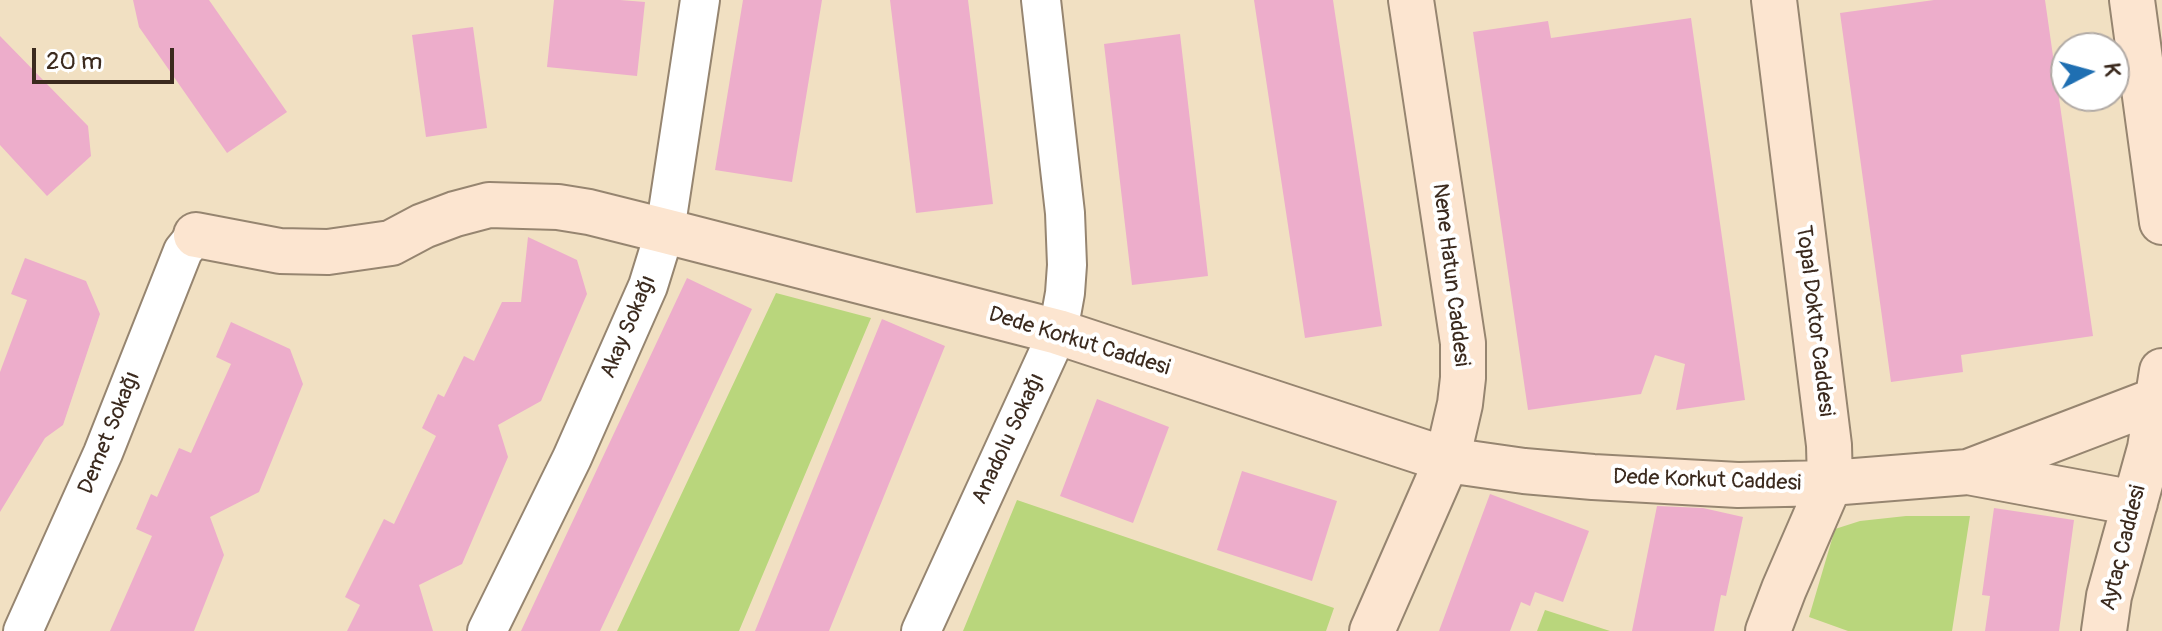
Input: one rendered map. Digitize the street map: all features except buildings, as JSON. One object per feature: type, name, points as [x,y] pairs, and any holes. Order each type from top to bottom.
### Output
[{"type":"street","name":"Akay Sokağı","points":[[487,631],[572,458],[648,286],[665,231],[700,0]]},
{"type":"street","name":"Anadolu Sokağı","points":[[921,631],[1058,332],[1066,279],[1065,213],[1041,0]]},
{"type":"street","name":"Nene Hatun Caddesi","points":[[1372,631],[1447,460],[1463,378],[1463,343],[1411,0]]},
{"type":"street","name":"Topal Doktor Caddesi","points":[[1768,631],[1830,483],[1829,445],[1774,0]]},
{"type":"street","points":[[2132,0],[2153,84],[2162,222]]},
{"type":"street","name":"Dede Korkut Caddesi","points":[[196,235],[280,251],[328,252],[391,243],[423,226],[489,205],[558,207],[665,231],[1058,332],[1447,460],[1593,477],[1738,485],[1830,483],[1968,472],[2135,503]]},
{"type":"street","name":"Demet Sokağı","points":[[23,631],[103,453],[183,251],[196,235]]},
{"type":"street","name":"Dede Korkut Caddesi","points":[[1968,472],[2160,385]]},
{"type":"street","name":"Aytaç Caddesi","points":[[2104,631],[2109,596],[2150,448],[2160,385]]},
{"type":"green space","points":[[776,293],[871,318],[739,631],[617,631]]},
{"type":"green space","points":[[1017,500],[1334,608],[1326,631],[963,631]]},
{"type":"green space","points":[[1906,516],[1970,516],[1952,631],[1848,631],[1809,617],[1835,529],[1860,521]]},
{"type":"green space","points":[[1545,610],[1610,631],[1537,631]]}]
